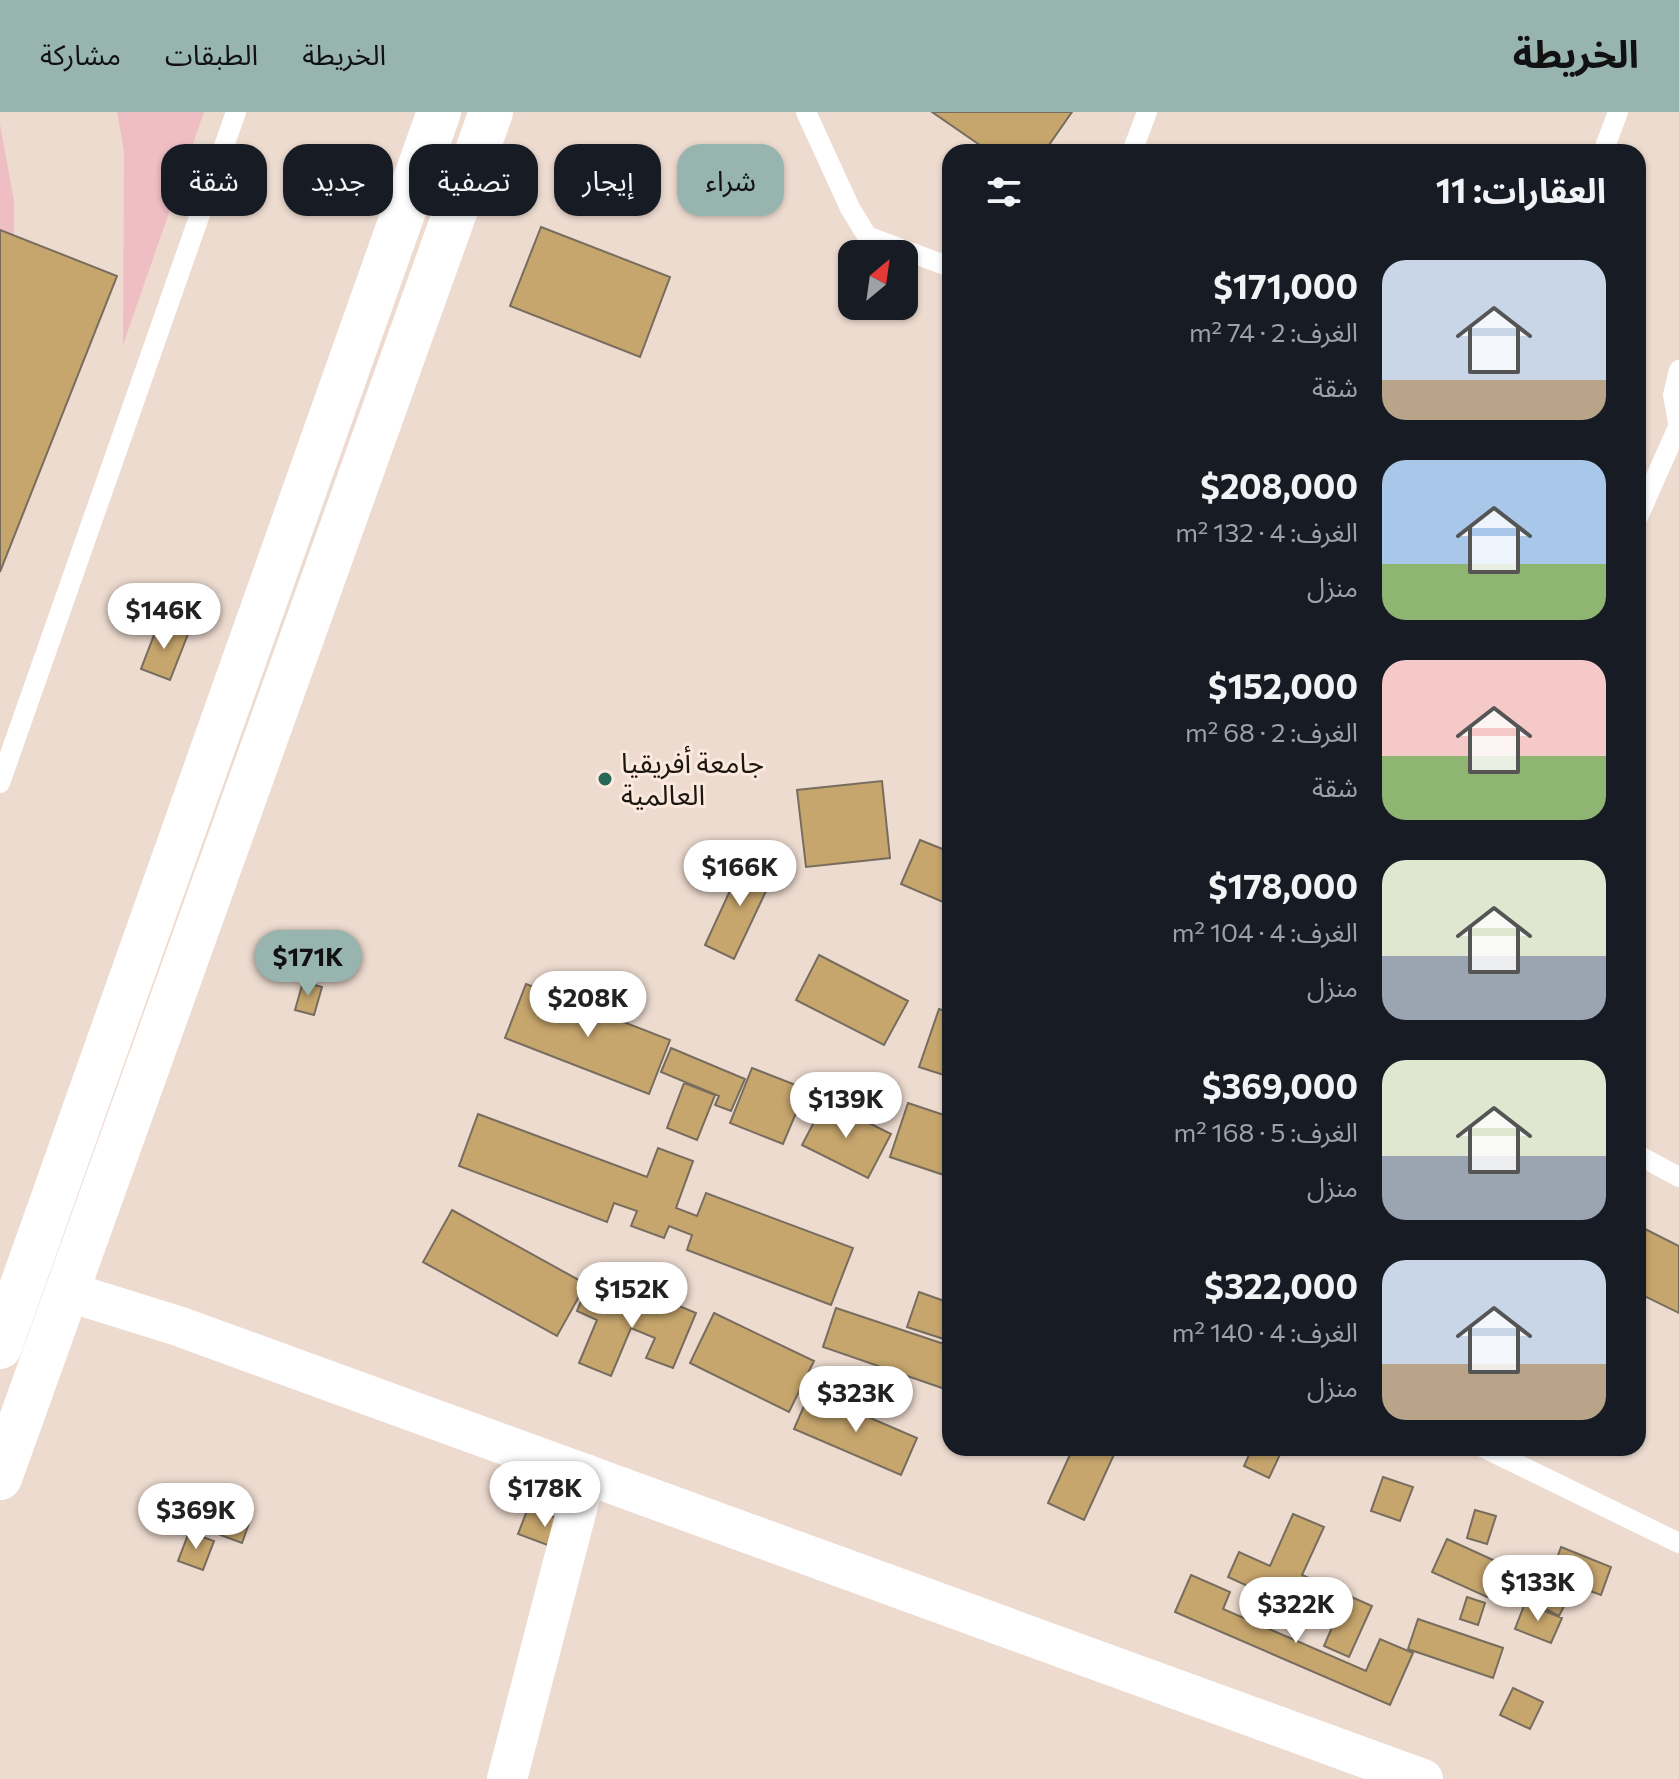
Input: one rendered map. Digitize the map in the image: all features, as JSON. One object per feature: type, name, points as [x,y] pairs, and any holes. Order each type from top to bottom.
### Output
[{"type":"street","points":[[0,1347],[439,112]]},
{"type":"street","points":[[0,1478],[491,112]]},
{"type":"street","points":[[69,1292],[178,1326],[1423,1779]]},
{"type":"street","points":[[507,1779],[586,1474]]},
{"type":"lane","points":[[0,783],[236,112]]},
{"type":"lane","points":[[806,112],[850,208],[867,236],[942,264]]},
{"type":"lane","points":[[1135,144],[1147,112]]},
{"type":"lane","points":[[1606,144],[1618,112]]},
{"type":"lane","points":[[1646,499],[1678,427],[1673,395],[1679,370]]},
{"type":"lane","points":[[1646,1159],[1679,1177]]},
{"type":"lane","points":[[1500,1456],[1679,1543]]},
{"type":"shaded area","points":[[117,112],[204,112],[193,144],[161,144],[161,216],[168,216],[123,345],[124,151]]},
{"type":"shaded area","points":[[0,124],[14,201],[14,335],[0,396]]},
{"type":"building","points":[[932,112],[1072,112],[1050,144],[978,144]]},
{"type":"building","points":[[541,227],[670,277],[640,357],[510,306]]},
{"type":"building","points":[[0,230],[117,276],[0,572]]},
{"type":"building","points":[[159,622],[188,634],[170,680],[141,669]]},
{"type":"building","points":[[882,781],[890,858],[806,867],[797,790]]},
{"type":"building","points":[[920,840],[942,849],[942,902],[901,884]]},
{"type":"building","points":[[745,858],[775,872],[734,959],[705,945]]},
{"type":"building","points":[[819,955],[908,1001],[884,1045],[796,1000]]},
{"type":"building","points":[[303,982],[322,987],[314,1015],[295,1010]]},
{"type":"building","points":[[526,984],[670,1040],[649,1094],[505,1038]]},
{"type":"building","points":[[939,1009],[942,1010],[942,1074],[919,1067]]},
{"type":"building","points":[[671,1048],[745,1079],[731,1111],[715,1105],[719,1096],[661,1072]]},
{"type":"building","points":[[752,1068],[806,1089],[783,1144],[730,1123]]},
{"type":"building","points":[[684,1083],[715,1095],[697,1140],[667,1128]]},
{"type":"building","points":[[825,1101],[891,1134],[868,1178],[802,1145]]},
{"type":"building","points":[[908,1103],[942,1114],[942,1174],[890,1157]]},
{"type":"building","points":[[478,1114],[647,1177],[658,1148],[693,1161],[676,1208],[697,1216],[706,1193],[853,1248],[831,1305],[687,1250],[692,1235],[669,1226],[664,1238],[631,1226],[637,1211],[614,1203],[607,1222],[459,1166]]},
{"type":"building","points":[[452,1210],[586,1284],[557,1336],[423,1262]]},
{"type":"building","points":[[1646,1230],[1679,1246],[1679,1313],[1646,1297]]},
{"type":"building","points":[[587,1287],[650,1312],[656,1296],[696,1313],[673,1368],[646,1358],[655,1338],[631,1328],[611,1376],[579,1363],[597,1320],[577,1311]]},
{"type":"building","points":[[919,1292],[942,1300],[942,1338],[907,1327]]},
{"type":"building","points":[[836,1308],[942,1343],[942,1388],[823,1347]]},
{"type":"building","points":[[714,1313],[814,1361],[789,1412],[690,1363]]},
{"type":"building","points":[[810,1392],[917,1438],[901,1475],[794,1429]]},
{"type":"building","points":[[1069,1456],[1113,1456],[1084,1520],[1048,1503]]},
{"type":"building","points":[[1248,1456],[1279,1456],[1269,1478],[1244,1466]]},
{"type":"building","points":[[1383,1477],[1413,1487],[1400,1521],[1371,1511]]},
{"type":"building","points":[[226,1502],[253,1512],[242,1543],[215,1533]]},
{"type":"building","points":[[528,1508],[571,1523],[561,1550],[518,1534]]},
{"type":"building","points":[[1475,1510],[1496,1516],[1487,1544],[1467,1538]]},
{"type":"building","points":[[1293,1514],[1324,1527],[1302,1575],[1372,1606],[1349,1657],[1324,1646],[1333,1625],[1228,1577],[1239,1552],[1270,1566]]},
{"type":"building","points":[[189,1532],[214,1541],[203,1570],[178,1561]]},
{"type":"building","points":[[1447,1539],[1502,1564],[1487,1597],[1432,1572]]},
{"type":"building","points":[[1561,1547],[1611,1567],[1601,1595],[1550,1577]]},
{"type":"building","points":[[1527,1571],[1571,1593],[1559,1616],[1516,1593]]},
{"type":"building","points":[[1191,1575],[1230,1592],[1223,1609],[1366,1671],[1380,1639],[1413,1653],[1390,1705],[1175,1612]]},
{"type":"building","points":[[1467,1597],[1485,1603],[1478,1625],[1460,1619]]},
{"type":"building","points":[[1525,1603],[1562,1618],[1551,1643],[1515,1629]]},
{"type":"building","points":[[1418,1619],[1503,1648],[1493,1678],[1408,1649]]},
{"type":"building","points":[[1513,1688],[1543,1702],[1530,1729],[1500,1715]]},
{"type":"place","name":"جامعة أفريقيا العالمية","points":[[605,779]]}]
